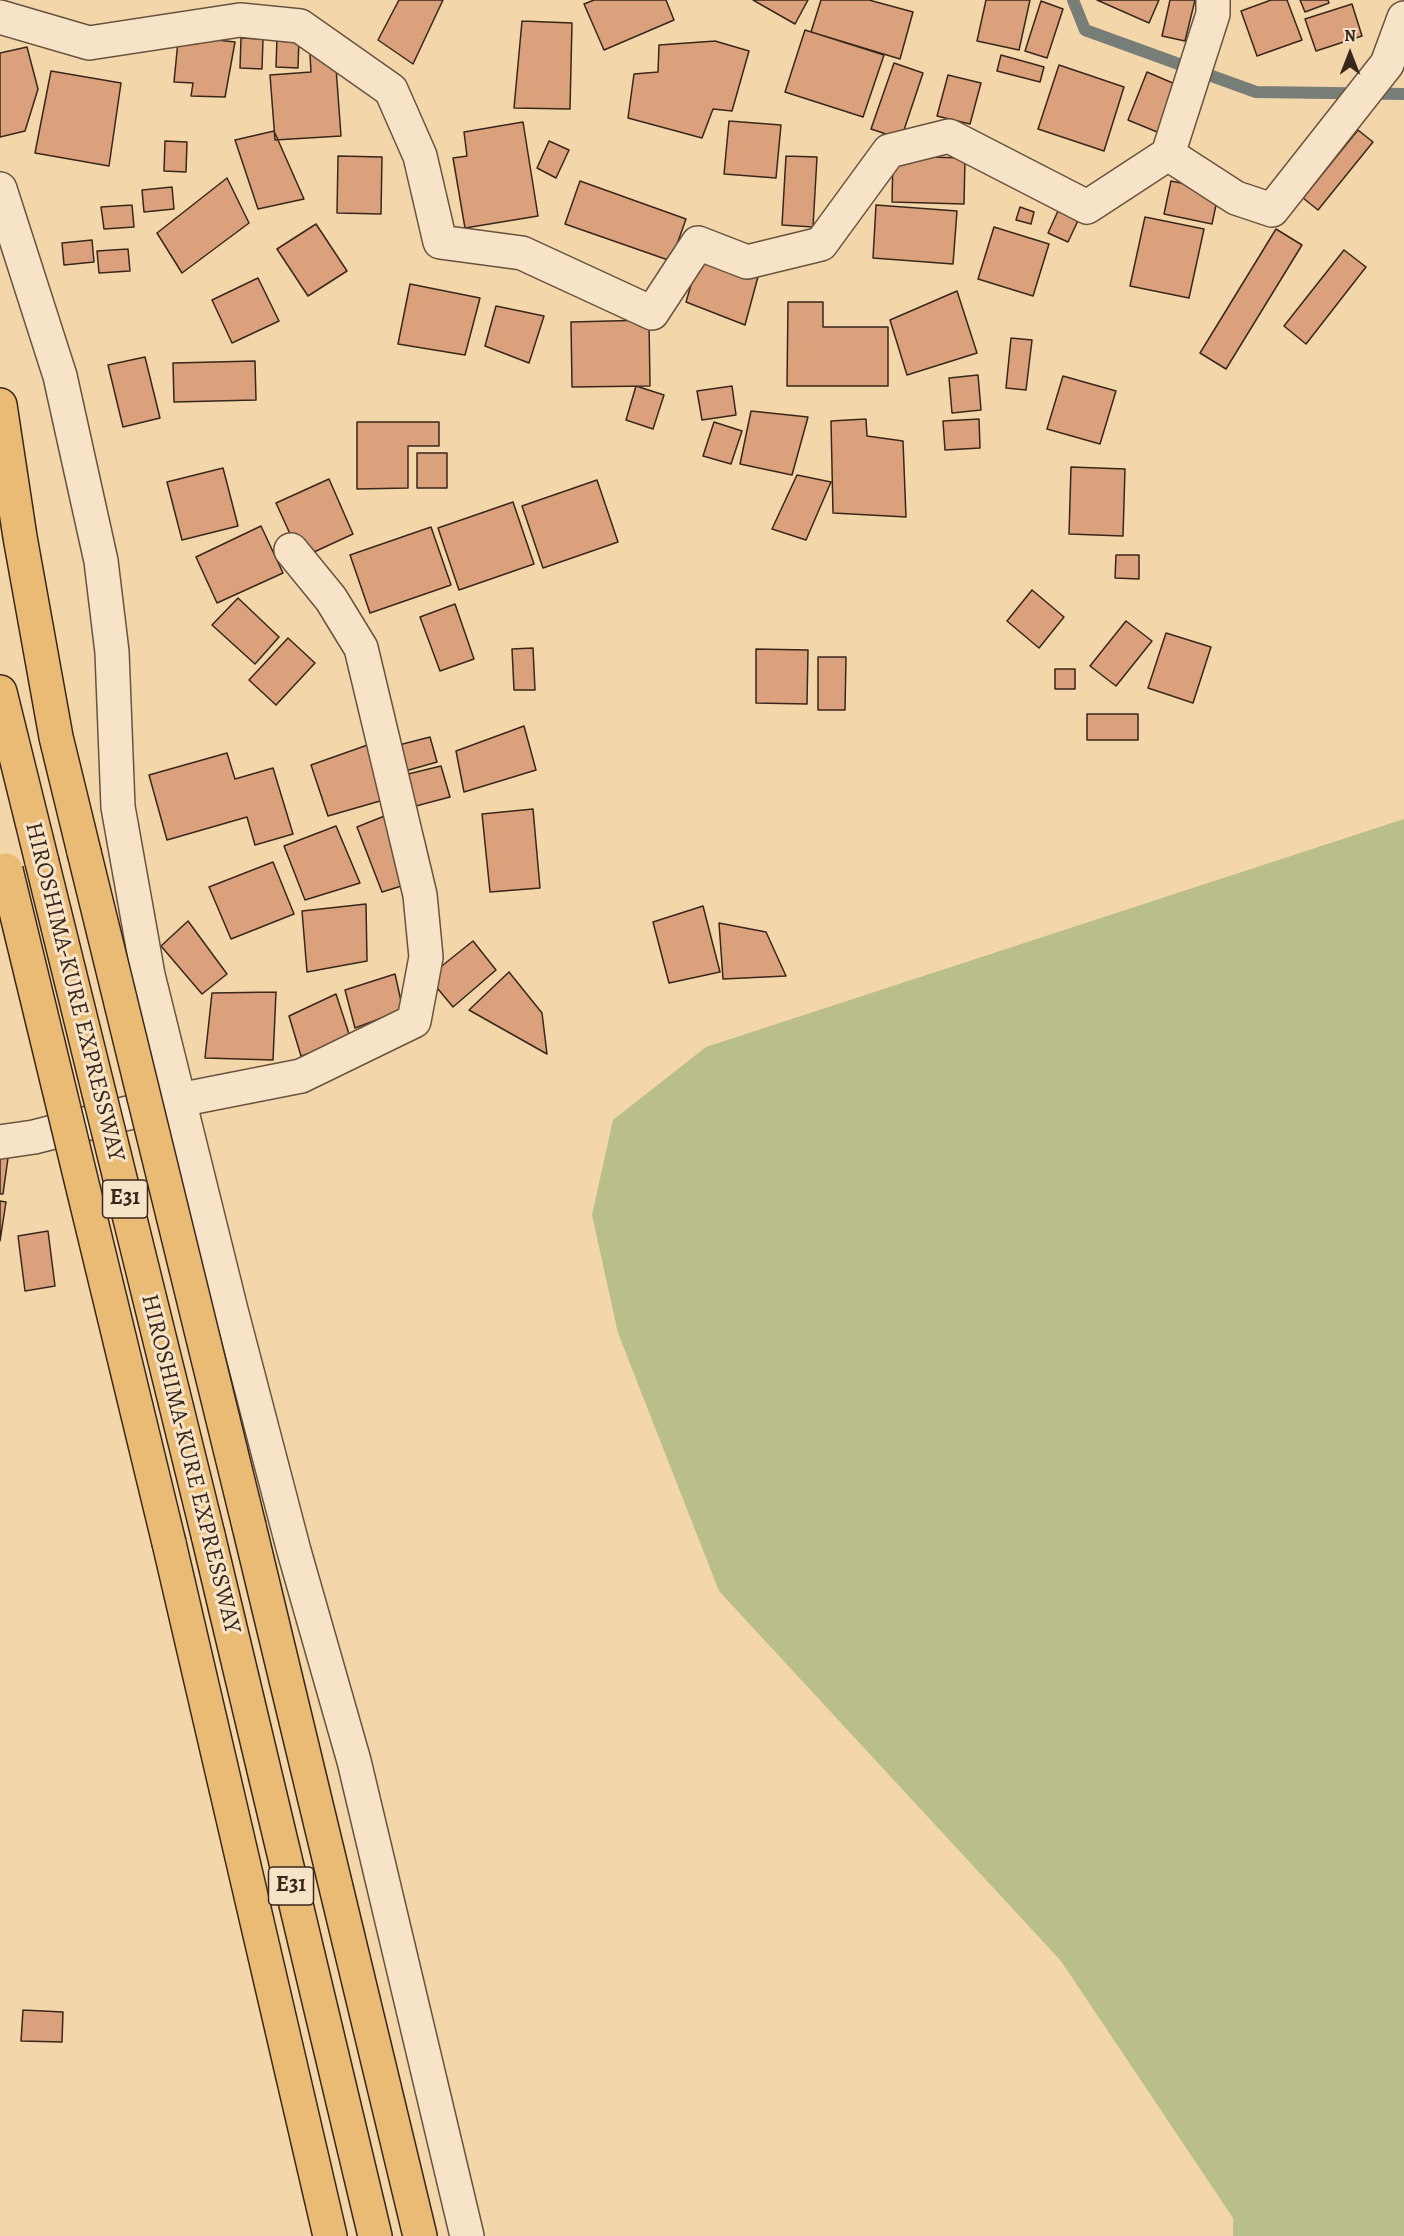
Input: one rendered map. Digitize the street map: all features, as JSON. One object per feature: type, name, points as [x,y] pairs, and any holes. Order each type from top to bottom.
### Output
[{"type":"highway","points":[[0,405],[20,537],[54,726],[420,2236]]},
{"type":"highway","name":"HIROSHIMA-KURE EXPRESSWAY","points":[[0,692],[208,1535],[375,2236]]},
{"type":"highway","points":[[3,861],[170,1543],[330,2236]]},
{"type":"street","points":[[0,17],[88,43],[240,20],[300,26],[391,90],[420,156],[440,242],[522,253],[652,313],[698,243],[747,262],[820,244],[889,151],[949,136],[1087,207],[1168,154],[1213,14],[1213,0]]},
{"type":"street","points":[[1168,154],[1236,198],[1272,210],[1387,64],[1404,18]]},
{"type":"street","points":[[0,189],[60,376],[101,561],[112,652],[117,807],[148,975],[294,1551],[354,1761],[467,2236]]},
{"type":"street","points":[[0,1142],[34,1137],[179,1100],[301,1076],[414,1022],[426,957],[420,895],[361,648],[331,599],[291,550]]},
{"type":"green space","points":[[1404,819],[1404,2236],[1233,2236],[1233,2218],[1061,1961],[719,1591],[618,1333],[592,1215],[613,1120],[706,1047]]},
{"type":"building","points":[[399,0],[443,0],[413,64],[378,40]]},
{"type":"building","points":[[594,0],[666,0],[674,20],[604,50],[584,4]]},
{"type":"building","points":[[753,0],[808,0],[795,24]]},
{"type":"building","points":[[821,0],[869,0],[913,12],[900,59],[811,32]]},
{"type":"building","points":[[986,0],[1030,0],[1019,50],[977,41]]},
{"type":"building","points":[[1097,0],[1159,0],[1149,23]]},
{"type":"building","points":[[1170,0],[1195,0],[1185,41],[1162,36]]},
{"type":"building","points":[[1271,0],[1287,0],[1302,40],[1257,56],[1241,11]]},
{"type":"building","points":[[1300,0],[1328,0],[1329,3],[1305,12]]},
{"type":"building","points":[[1041,1],[1063,9],[1047,58],[1025,51]]},
{"type":"building","points":[[1352,4],[1362,36],[1316,51],[1305,19]]},
{"type":"building","points":[[522,21],[572,23],[570,109],[514,108]]},
{"type":"building","points":[[805,30],[884,55],[863,117],[785,92]]},
{"type":"building","points":[[277,36],[299,38],[298,68],[276,67]]},
{"type":"building","points":[[199,38],[235,42],[225,97],[191,96],[193,83],[174,82],[178,41],[197,44]]},
{"type":"building","points":[[241,38],[263,39],[262,69],[240,68]]},
{"type":"building","points":[[715,41],[749,51],[732,111],[713,109],[702,138],[628,118],[634,74],[658,72],[659,45]]},
{"type":"building","points":[[27,47],[38,89],[25,131],[0,137],[0,53]]},
{"type":"building","points":[[335,54],[341,136],[275,140],[270,75],[311,72],[310,55]]},
{"type":"building","points":[[1001,55],[1044,67],[1040,82],[997,71]]},
{"type":"building","points":[[894,63],[923,73],[901,139],[871,129]]},
{"type":"building","points":[[1059,65],[1124,87],[1104,151],[1038,129]]},
{"type":"building","points":[[51,71],[121,83],[109,166],[35,153]]},
{"type":"building","points":[[1147,72],[1182,87],[1162,134],[1128,120]]},
{"type":"building","points":[[948,75],[981,83],[970,124],[937,116]]},
{"type":"building","points":[[729,121],[781,125],[776,178],[724,174]]},
{"type":"building","points":[[523,122],[538,216],[465,228],[453,158],[467,156],[464,132]]},
{"type":"building","points":[[1358,130],[1373,142],[1318,210],[1303,198]]},
{"type":"building","points":[[274,131],[304,199],[258,209],[235,140]]},
{"type":"building","points":[[165,141],[187,142],[186,172],[164,171]]},
{"type":"building","points":[[549,141],[569,150],[556,178],[537,168]]},
{"type":"building","points":[[338,156],[382,157],[381,214],[337,213]]},
{"type":"building","points":[[786,156],[817,157],[813,227],[782,225]]},
{"type":"building","points":[[893,156],[965,158],[964,204],[892,202]]},
{"type":"building","points":[[227,178],[249,223],[182,273],[157,233]]},
{"type":"building","points":[[580,181],[686,219],[671,261],[565,224]]},
{"type":"building","points":[[1171,181],[1219,191],[1212,224],[1164,214]]},
{"type":"building","points":[[172,187],[174,209],[144,212],[142,190]]},
{"type":"building","points":[[1063,200],[1083,210],[1068,242],[1048,233]]},
{"type":"building","points":[[132,205],[134,227],[104,229],[101,207]]},
{"type":"building","points":[[876,205],[957,211],[953,264],[873,258]]},
{"type":"building","points":[[1020,207],[1034,212],[1031,224],[1016,220]]},
{"type":"building","points":[[1145,217],[1204,229],[1189,298],[1130,286]]},
{"type":"building","points":[[316,224],[347,271],[308,296],[277,249]]},
{"type":"building","points":[[994,227],[1049,244],[1033,296],[978,279]]},
{"type":"building","points":[[1276,229],[1302,245],[1226,369],[1200,353]]},
{"type":"building","points":[[92,240],[94,262],[64,265],[62,243]]},
{"type":"building","points":[[128,249],[130,271],[99,273],[97,251]]},
{"type":"building","points":[[1344,250],[1366,267],[1306,344],[1284,326]]},
{"type":"building","points":[[700,254],[759,273],[745,325],[686,302]]},
{"type":"building","points":[[258,278],[279,321],[232,343],[212,300]]},
{"type":"building","points":[[410,284],[480,298],[465,355],[398,344]]},
{"type":"building","points":[[957,291],[977,353],[907,375],[890,320]]},
{"type":"building","points":[[788,302],[823,302],[823,327],[888,327],[888,386],[787,386]]},
{"type":"building","points":[[496,306],[544,316],[529,363],[485,346]]},
{"type":"building","points":[[649,320],[650,386],[572,387],[571,322]]},
{"type":"building","points":[[1011,338],[1032,340],[1026,390],[1006,388]]},
{"type":"building","points":[[145,357],[160,418],[123,427],[108,365]]},
{"type":"building","points":[[255,361],[256,400],[174,402],[173,363]]},
{"type":"building","points":[[978,375],[981,410],[952,413],[949,378]]},
{"type":"building","points":[[1063,376],[1116,391],[1100,444],[1047,429]]},
{"type":"building","points":[[636,386],[664,395],[653,429],[626,420]]},
{"type":"building","points":[[732,386],[736,415],[702,420],[697,391]]},
{"type":"building","points":[[751,411],[808,417],[792,475],[740,464]]},
{"type":"building","points":[[866,419],[867,436],[903,441],[906,517],[833,513],[831,421]]},
{"type":"building","points":[[979,419],[980,448],[945,450],[943,421]]},
{"type":"building","points":[[357,422],[439,422],[439,446],[408,446],[408,488],[357,489]]},
{"type":"building","points":[[714,422],[742,431],[731,464],[703,456]]},
{"type":"building","points":[[417,453],[447,453],[447,488],[417,488]]},
{"type":"building","points":[[1071,467],[1125,469],[1123,536],[1069,534]]},
{"type":"building","points":[[223,468],[238,526],[182,540],[167,482]]},
{"type":"building","points":[[797,475],[831,482],[806,540],[772,529]]},
{"type":"building","points":[[329,479],[353,534],[301,558],[276,503]]},
{"type":"building","points":[[597,480],[618,542],[543,568],[522,506]]},
{"type":"building","points":[[513,502],[534,564],[459,590],[438,528]]},
{"type":"building","points":[[261,526],[283,573],[217,603],[196,557]]},
{"type":"building","points":[[431,527],[451,585],[370,613],[350,555]]},
{"type":"building","points":[[1116,555],[1139,555],[1139,579],[1115,578]]},
{"type":"building","points":[[1032,590],[1064,617],[1039,648],[1007,621]]},
{"type":"building","points":[[238,598],[279,637],[255,664],[212,625]]},
{"type":"building","points":[[455,604],[474,659],[440,671],[420,617]]},
{"type":"building","points":[[1126,621],[1152,641],[1116,686],[1090,666]]},
{"type":"building","points":[[1166,633],[1211,647],[1193,703],[1148,688]]},
{"type":"building","points":[[288,638],[315,663],[276,705],[249,680]]},
{"type":"building","points":[[533,648],[535,690],[514,690],[512,649]]},
{"type":"building","points":[[756,649],[808,650],[807,704],[756,703]]},
{"type":"building","points":[[818,657],[846,657],[845,710],[818,710]]},
{"type":"building","points":[[1055,669],[1075,669],[1075,689],[1055,689]]},
{"type":"building","points":[[1087,714],[1138,714],[1138,740],[1087,740]]},
{"type":"building","points":[[524,726],[536,770],[464,792],[456,751]]},
{"type":"building","points":[[430,737],[437,762],[402,772],[395,746]]},
{"type":"building","points":[[376,742],[387,799],[328,816],[311,765]]},
{"type":"building","points":[[227,753],[235,779],[273,768],[293,834],[255,845],[247,817],[167,840],[149,775]]},
{"type":"building","points":[[441,766],[450,797],[412,807],[404,775]]},
{"type":"building","points":[[533,809],[540,888],[490,892],[482,814]]},
{"type":"building","points":[[387,815],[408,884],[382,892],[357,827]]},
{"type":"building","points":[[336,826],[360,883],[305,900],[284,846]]},
{"type":"building","points":[[273,862],[294,914],[231,939],[209,887]]},
{"type":"building","points":[[366,904],[367,961],[307,972],[302,911]]},
{"type":"building","points":[[703,906],[720,972],[669,983],[653,922]]},
{"type":"building","points":[[188,921],[227,974],[202,994],[161,946]]},
{"type":"building","points":[[719,923],[766,932],[786,976],[723,979]]},
{"type":"building","points":[[473,941],[496,970],[453,1007],[428,977]]},
{"type":"building","points":[[509,972],[542,1013],[547,1054],[469,1010]]},
{"type":"building","points":[[395,974],[403,1010],[355,1028],[345,990]]},
{"type":"building","points":[[276,992],[273,1060],[205,1058],[212,993]]},
{"type":"building","points":[[336,994],[351,1040],[301,1056],[289,1016]]},
{"type":"building","points":[[0,1156],[8,1158],[3,1194],[0,1194]]},
{"type":"building","points":[[0,1201],[6,1202],[0,1241]]},
{"type":"building","points":[[48,1231],[55,1286],[25,1291],[18,1236]]},
{"type":"building","points":[[23,2010],[63,2012],[62,2042],[21,2041]]},
{"type":"waterway","points":[[1073,0],[1085,30],[1256,92],[1404,94]]}]
